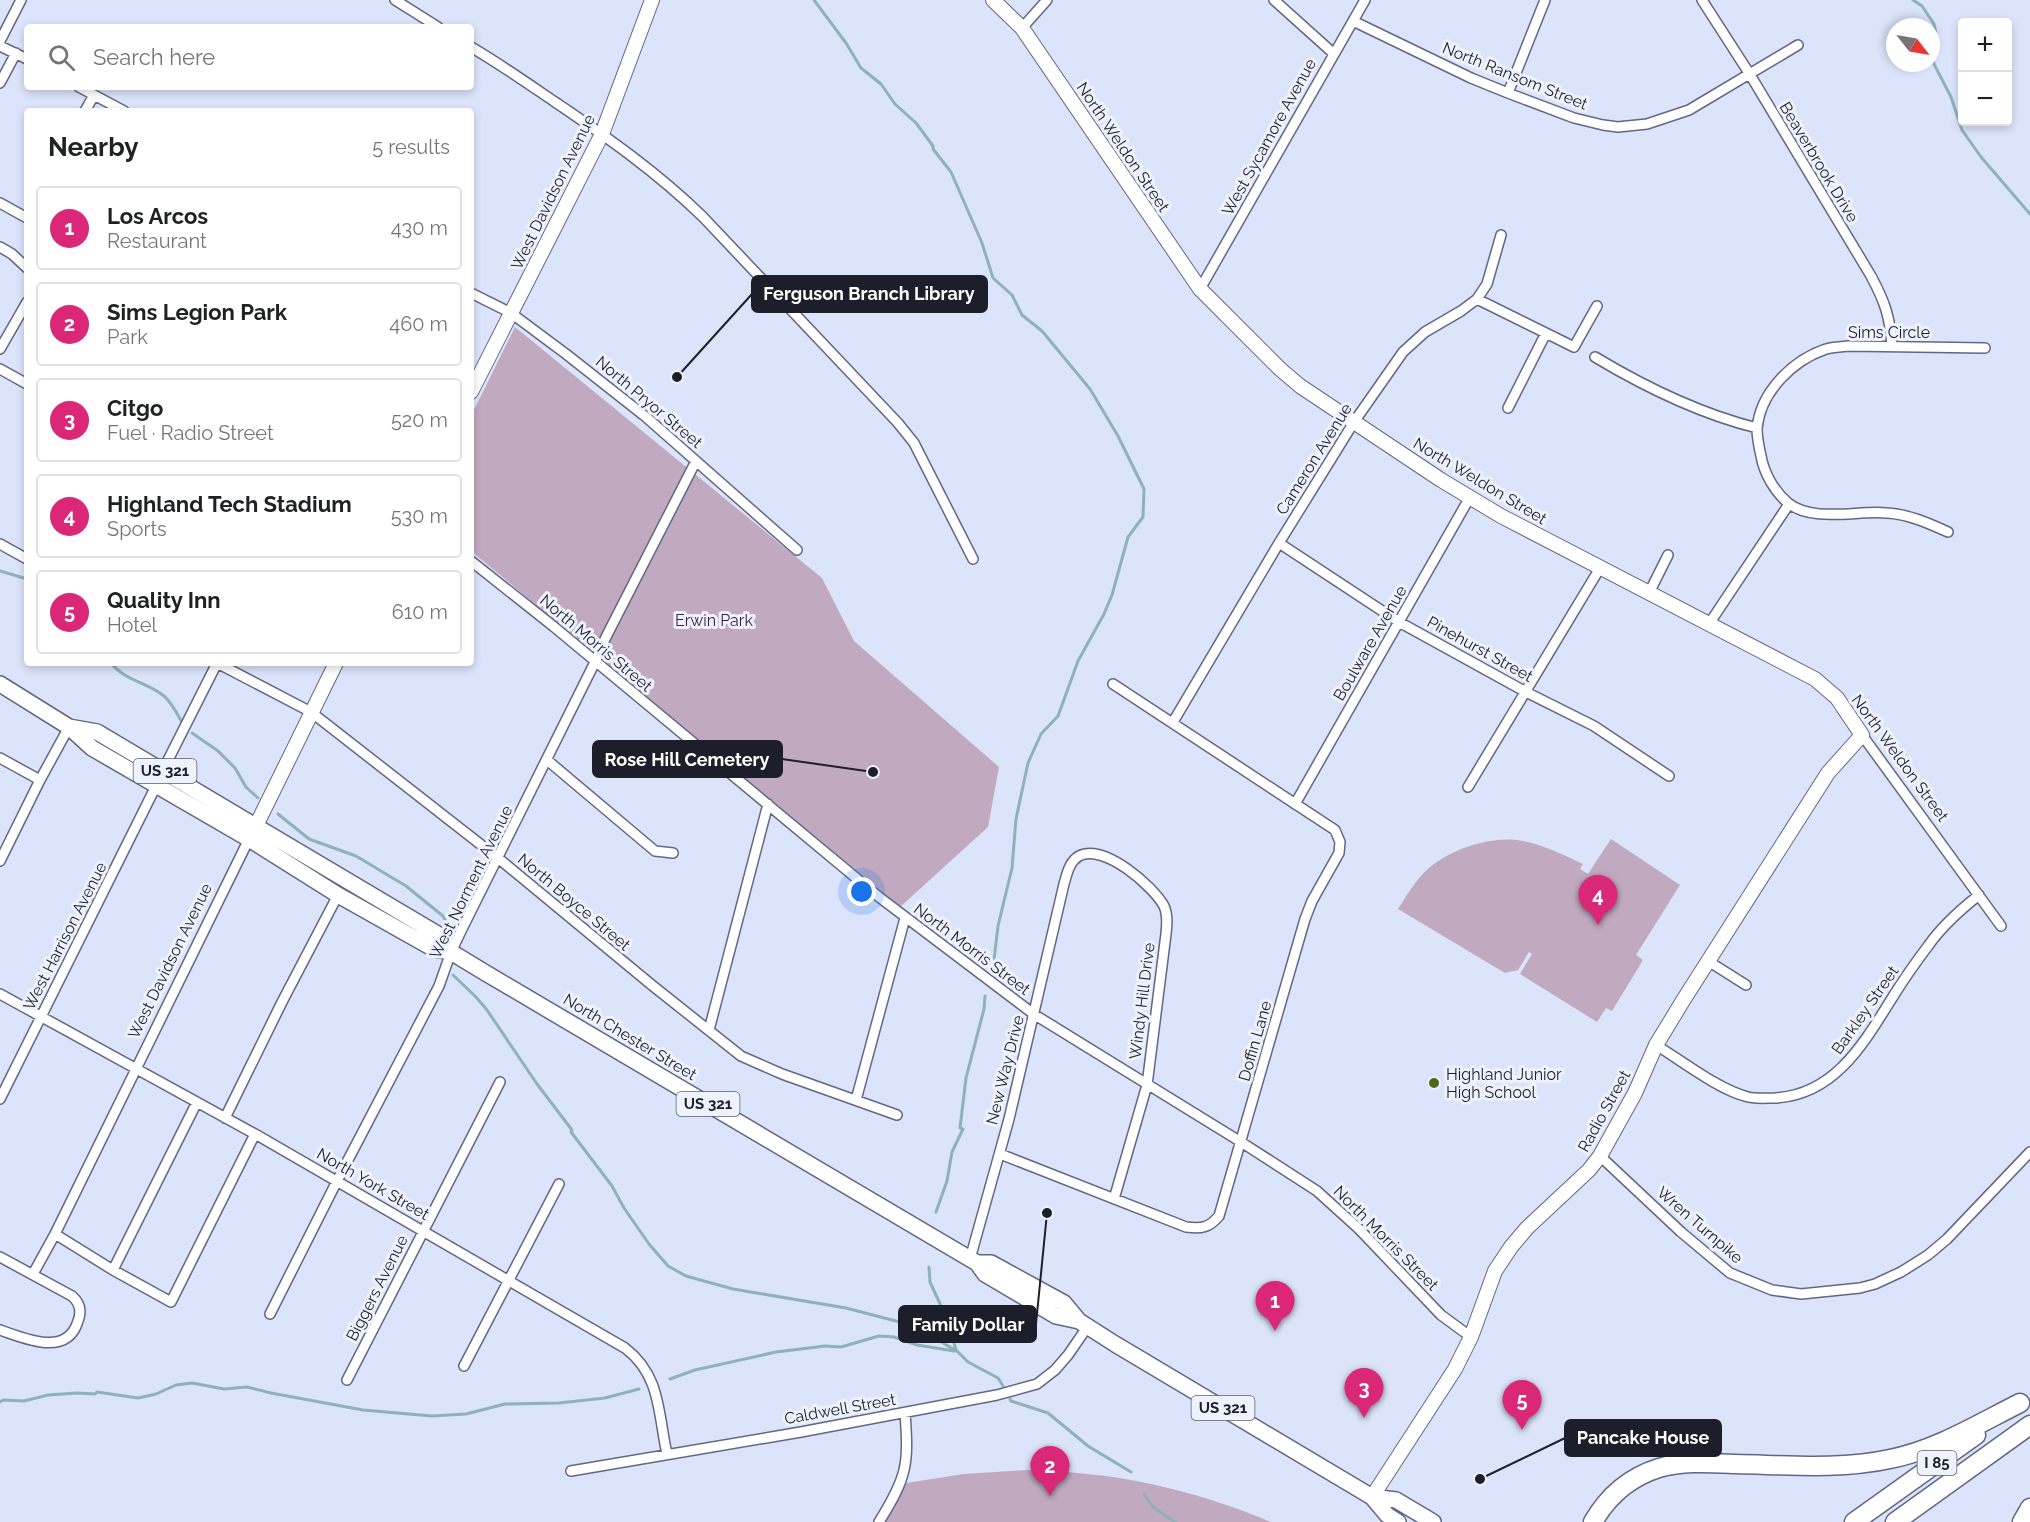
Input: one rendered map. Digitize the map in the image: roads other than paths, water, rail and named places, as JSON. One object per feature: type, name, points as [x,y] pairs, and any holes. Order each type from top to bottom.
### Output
[{"type":"highway","points":[[1593,1522],[1605,1504],[1621,1488],[1637,1477],[1658,1468],[1705,1463],[1828,1466],[1891,1459],[1933,1446],[2025,1399]]},
{"type":"highway","name":"I 85","points":[[1854,1522],[2025,1399]]},
{"type":"highway","name":"I 85","points":[[1895,1522],[2030,1425]]},
{"type":"highway","points":[[2022,1522],[2030,1508]]},
{"type":"main road","name":"North Chester Street","points":[[0,684],[69,727],[92,748],[156,786],[252,833],[444,938],[451,952]]},
{"type":"main road","name":"North Chester Street","points":[[69,727],[97,732],[163,770],[338,895],[434,949],[451,952],[973,1261],[985,1274],[1056,1316],[1083,1324],[1372,1497],[1387,1515],[1398,1522]]},
{"type":"main road","name":"North Chester Street","points":[[1372,1497],[1396,1500],[1433,1522]]},
{"type":"street","points":[[0,41],[21,0]]},
{"type":"street","points":[[395,0],[433,24]]},
{"type":"street","name":"West Davidson Avenue","points":[[474,386],[602,134],[652,0]]},
{"type":"street","name":"North Weldon Street","points":[[993,0],[1022,28],[1200,289],[1280,369],[1300,386],[1354,422],[1501,516],[1815,679],[1837,698],[2001,926]]},
{"type":"street","points":[[1022,28],[1047,0]]},
{"type":"street","points":[[1274,0],[1334,53]]},
{"type":"street","name":"West Sycamore Avenue","points":[[1200,289],[1365,0]]},
{"type":"street","points":[[1508,93],[1545,0]]},
{"type":"street","name":"Beaverbrook Drive","points":[[1702,0],[1871,276],[1885,303],[1891,325],[1892,346]]},
{"type":"street","name":"North Ransom Street","points":[[1353,21],[1471,78],[1588,122],[1610,126],[1632,126],[1661,121],[1689,110],[1798,45]]},
{"type":"street","points":[[0,46],[24,57]]},
{"type":"street","points":[[474,49],[627,152],[703,217],[898,423],[914,443],[973,559]]},
{"type":"street","points":[[0,83],[16,53]]},
{"type":"street","points":[[85,90],[119,108]]},
{"type":"street","points":[[87,108],[94,94]]},
{"type":"street","points":[[0,203],[24,216]]},
{"type":"street","name":"Cameron Avenue","points":[[1173,722],[1354,422],[1403,352],[1425,332],[1477,299],[1487,284],[1501,236]]},
{"type":"street","points":[[0,247],[24,265]]},
{"type":"street","name":"North Pryor Street","points":[[474,294],[511,313],[646,417],[797,550]]},
{"type":"street","points":[[1477,299],[1574,347],[1597,306]]},
{"type":"street","points":[[0,349],[24,307]]},
{"type":"street","points":[[1508,408],[1546,333]]},
{"type":"street","name":"Sims Circle","points":[[1789,504],[1773,487],[1763,465],[1757,428],[1770,393],[1783,376],[1810,356],[1827,349],[1849,346],[1985,348]]},
{"type":"street","points":[[1595,357],[1615,369],[1716,416],[1757,428]]},
{"type":"street","points":[[0,369],[24,382]]},
{"type":"street","name":"West Norment Avenue","points":[[270,1314],[439,986],[451,952],[606,637],[696,461]]},
{"type":"street","name":"Boulware Avenue","points":[[1295,804],[1470,498]]},
{"type":"street","points":[[1708,624],[1789,504],[1826,514],[1885,512],[1903,515],[1948,532]]},
{"type":"street","name":"Pinehurst Street","points":[[1279,543],[1399,622],[1526,692],[1594,726],[1669,776]]},
{"type":"street","points":[[0,544],[24,557]]},
{"type":"street","points":[[1649,593],[1668,555]]},
{"type":"street","name":"North Morris Street","points":[[474,563],[905,918],[1035,1015],[1242,1142],[1317,1191],[1359,1229],[1442,1314],[1471,1337]]},
{"type":"street","points":[[1468,787],[1600,568]]},
{"type":"street","points":[[163,770],[215,666]]},
{"type":"street","name":"North Boyce Street","points":[[223,666],[311,712],[498,858],[741,1056],[754,1063],[897,1115]]},
{"type":"street","name":"West Davidson Avenue","points":[[33,1274],[55,1234],[334,666]]},
{"type":"street","points":[[1113,684],[1295,804]]},
{"type":"street","points":[[0,861],[69,727]]},
{"type":"street","name":"Radio Street","points":[[1372,1497],[1455,1369],[1471,1337],[1496,1271],[1511,1247],[1527,1228],[1589,1170],[1600,1156],[1635,1093],[1656,1045],[1708,961],[1828,772],[1862,735]]},
{"type":"street","points":[[0,758],[40,780]]},
{"type":"street","points":[[547,760],[655,851],[674,853]]},
{"type":"street","name":"West Harrison Avenue","points":[[0,1099],[156,786]]},
{"type":"street","points":[[709,1030],[768,804]]},
{"type":"street","name":"Doffin Lane","points":[[1114,1199],[1186,1227],[1199,1229],[1211,1225],[1219,1216],[1305,919],[1312,901],[1339,854],[1340,842],[1335,830],[1295,804]]},
{"type":"street","name":"Windy Hill Drive","points":[[1080,856],[1092,854],[1121,864],[1146,884],[1164,907],[1167,917],[1147,1085],[1114,1199]]},
{"type":"street","name":"New Way Drive","points":[[973,1261],[1035,1015],[1064,884],[1070,864],[1080,856]]},
{"type":"street","points":[[225,1118],[338,895]]},
{"type":"street","name":"Barkley Street","points":[[1656,1045],[1708,1078],[1748,1097],[1781,1098],[1807,1091],[1827,1081],[1844,1067],[1871,1031],[1928,945],[1958,911],[1980,895]]},
{"type":"street","points":[[856,1100],[905,918]]},
{"type":"street","points":[[1708,961],[1746,985]]},
{"type":"street","name":"North York Street","points":[[0,994],[255,1134],[614,1341],[644,1366],[657,1396],[667,1454]]},
{"type":"street","name":"Biggers Avenue","points":[[347,1380],[500,1082]]},
{"type":"street","points":[[112,1270],[197,1102]]},
{"type":"street","points":[[55,1234],[112,1270],[171,1302],[255,1134]]},
{"type":"street","name":"Wren Turnpike","points":[[1600,1156],[1681,1232],[1730,1273],[1765,1288],[1801,1294],[1860,1288],[1901,1272],[1928,1255],[1947,1239],[2030,1152]]},
{"type":"street","points":[[1000,1154],[1114,1199]]},
{"type":"street","points":[[464,1366],[559,1184]]},
{"type":"street","points":[[0,1257],[72,1296],[78,1301],[80,1308],[78,1322],[73,1333],[66,1339],[48,1344],[0,1330]]},
{"type":"street","name":"Caldwell Street","points":[[571,1471],[905,1413],[997,1395],[1037,1384],[1062,1362],[1083,1324]]},
{"type":"street","points":[[879,1522],[897,1494],[906,1470],[905,1413]]},
{"type":"waterway","points":[[814,0],[846,43],[861,68],[881,84],[895,104],[916,123],[951,172],[982,243],[993,278],[1012,295],[1022,315],[1042,331],[1090,389],[1118,436],[1144,489],[1143,517],[1128,537],[1112,595],[1104,614],[1078,661],[1058,716],[1041,734],[1028,763],[1016,819],[1012,868],[998,926],[993,968]]},
{"type":"waterway","points":[[1913,0],[1922,6],[1934,24],[1936,33],[1932,56],[1934,64],[1951,97],[1962,130],[1981,157],[2030,214]]},
{"type":"waterway","points":[[0,571],[24,578]]},
{"type":"waterway","points":[[114,666],[129,678],[151,687],[164,696],[183,724]]},
{"type":"waterway","points":[[192,733],[218,751],[235,768],[246,787],[258,798]]},
{"type":"waterway","points":[[278,814],[309,839],[356,856],[406,886],[443,916],[446,922]]},
{"type":"waterway","points":[[453,975],[487,1010],[537,1084],[572,1130],[571,1132],[612,1186],[649,1244],[668,1266],[686,1276],[733,1289],[846,1308],[915,1326],[958,1352],[968,1362],[998,1378],[1003,1386]]},
{"type":"waterway","points":[[936,1212],[947,1181],[952,1152],[963,1129],[960,1128],[966,1078],[984,1009],[985,996]]},
{"type":"waterway","points":[[929,1267],[930,1282],[947,1319],[956,1350]]},
{"type":"waterway","points":[[670,1379],[695,1370],[776,1352],[825,1346],[841,1347],[879,1336],[894,1337],[917,1345],[954,1351]]},
{"type":"waterway","points":[[0,1402],[3,1400],[24,1401],[48,1395],[95,1394],[97,1392],[138,1398],[156,1394],[176,1385],[192,1383],[224,1389],[247,1387],[363,1410],[432,1416],[466,1414],[505,1404],[559,1403],[605,1398],[639,1389]]},
{"type":"waterway","points":[[1010,1399],[1048,1413],[1088,1446],[1131,1472]]},
{"type":"waterway","points":[[1144,1494],[1153,1507],[1175,1522]]},
{"type":"place","name":"Ferguson Branch Library","points":[[677,377]]},
{"type":"place","name":"Rose Hill Cemetery","points":[[873,772]]},
{"type":"place","name":"Highland Tech Stadium","points":[[1598,925]]},
{"type":"place","name":"Highland Junior High School","points":[[1434,1083]]},
{"type":"place","name":"Family Dollar","points":[[1047,1213]]},
{"type":"place","name":"Los Arcos","points":[[1275,1331]]},
{"type":"place","name":"Citgo","points":[[1364,1418]]},
{"type":"place","name":"Quality Inn","points":[[1522,1430]]},
{"type":"place","name":"Pancake House","points":[[1480,1479]]},
{"type":"place","name":"Sims Legion Park","points":[[1050,1496]]},
{"type":"park label","name":"Erwin Park","points":[[714,620]]}]
